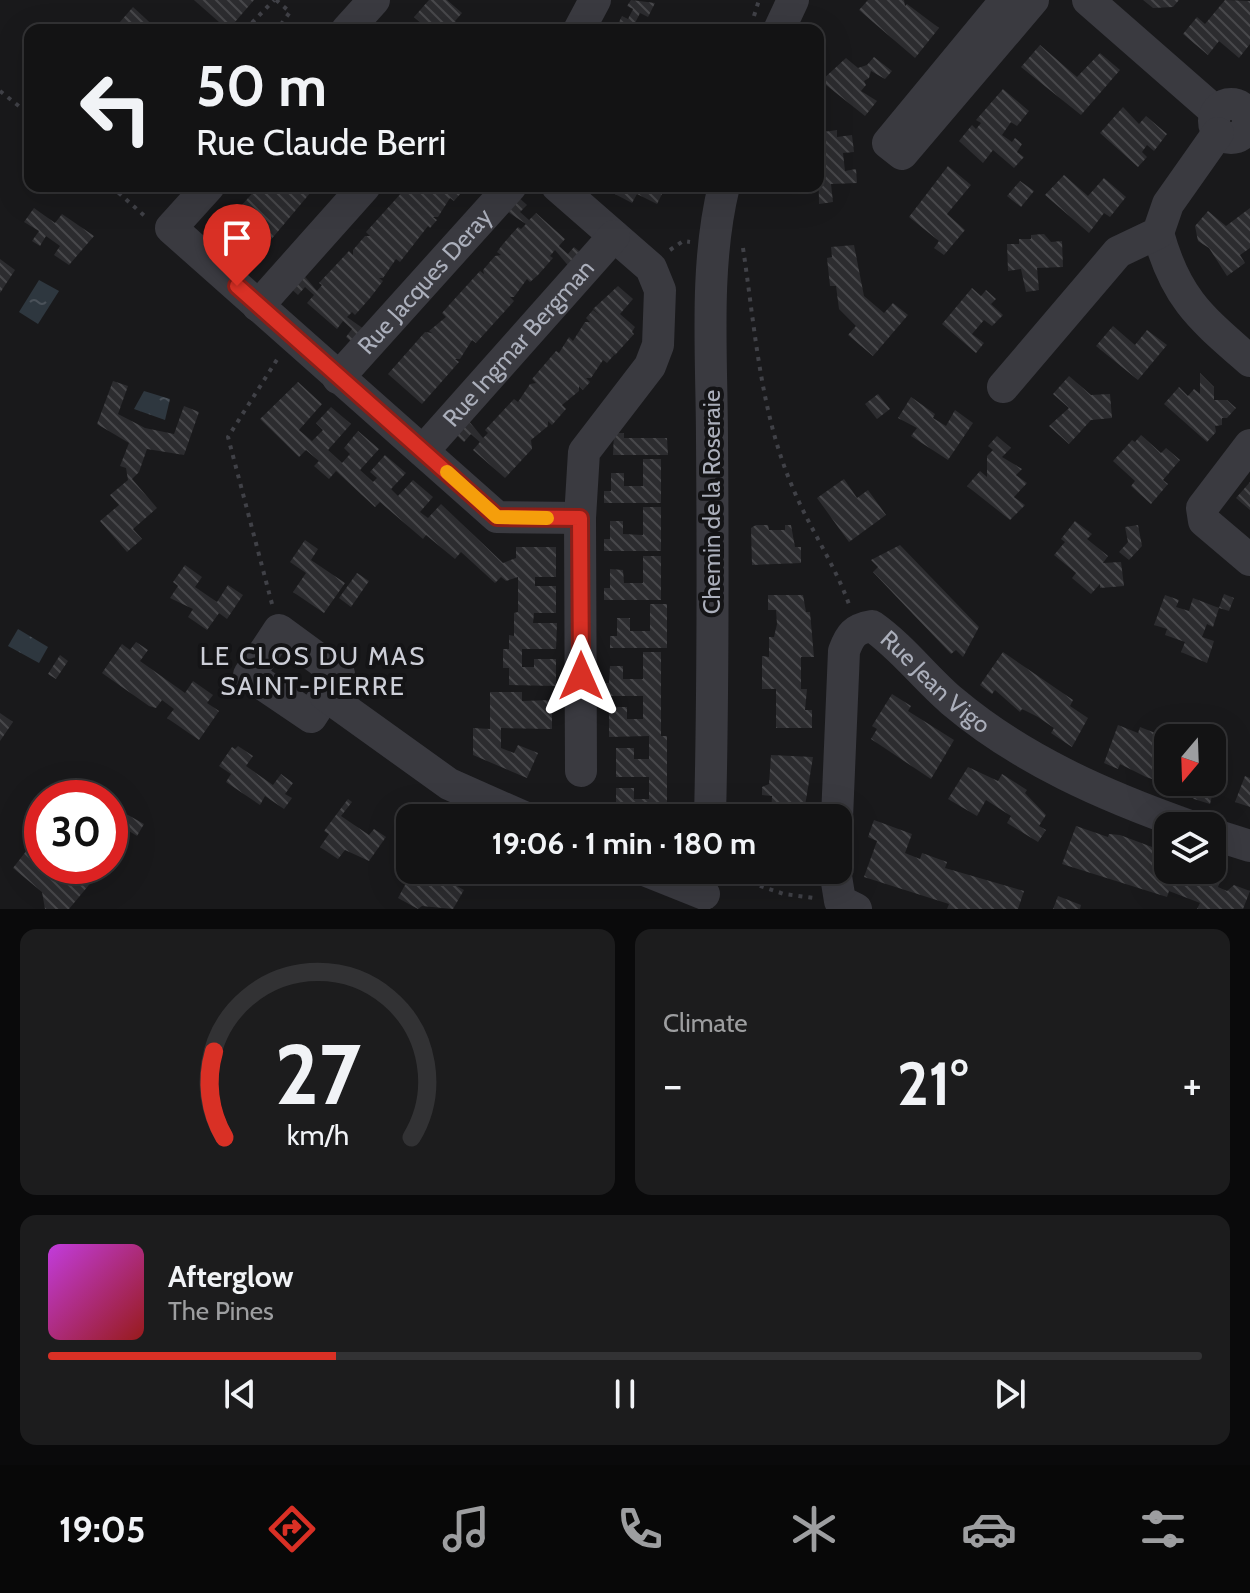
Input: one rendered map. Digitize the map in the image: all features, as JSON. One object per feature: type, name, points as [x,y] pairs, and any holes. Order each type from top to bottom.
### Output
[{"type":"street","points":[[582,24],[595,0]]},
{"type":"street","points":[[782,24],[793,0]]},
{"type":"street","points":[[1006,0],[888,143],[902,154],[1033,0]]},
{"type":"street","points":[[1088,0],[1238,117],[1168,204],[1158,233],[1170,274],[1198,315],[1250,361]]},
{"type":"street","points":[[204,192],[171,228],[497,517],[580,518]]},
{"type":"street","points":[[258,306],[360,192]]},
{"type":"street","name":"Rue Jacques Deray","points":[[338,378],[506,192]]},
{"type":"street","points":[[564,192],[651,268],[660,290],[658,345],[650,366],[584,452],[580,518],[581,771]]},
{"type":"street","name":"Chemin de la Roseraie","points":[[710,804],[713,665],[711,313],[729,245],[725,192]]},
{"type":"street","points":[[1003,387],[1118,252],[1158,233]]},
{"type":"street","name":"Rue Ingmar Bergman","points":[[423,451],[614,236]]},
{"type":"street","points":[[1250,445],[1202,508],[1204,521],[1250,560]]},
{"type":"street","name":"Rue Jean Vigo","points":[[838,804],[844,651],[851,634],[858,628],[872,626],[893,641],[953,701],[1057,772],[1154,814]]},
{"type":"street","points":[[279,630],[339,674],[325,695],[311,717],[249,675],[279,630]]},
{"type":"street","points":[[325,695],[449,784],[494,804]]},
{"type":"street","points":[[1226,838],[1250,846]]},
{"type":"path","points":[[251,24],[275,0],[290,12],[283,24]]},
{"type":"path","points":[[0,91],[24,110]]},
{"type":"path","points":[[122,192],[157,226],[171,228]]},
{"type":"path","points":[[651,268],[683,241],[729,245],[769,417],[792,487],[837,570],[858,628]]},
{"type":"path","points":[[279,630],[228,437],[292,336]]},
{"type":"path","points":[[712,887],[784,894],[844,893]]},
{"type":"water","points":[[39,280],[59,291],[38,324],[19,312]]},
{"type":"water","points":[[144,391],[170,399],[165,420],[134,409]]},
{"type":"water","points":[[18,629],[48,647],[39,663],[8,646]]},
{"type":"building","points":[[194,0],[254,0],[233,24],[221,24]]},
{"type":"building","points":[[429,0],[447,0],[462,13],[455,21],[458,24],[422,24],[414,17]]},
{"type":"building","points":[[631,0],[655,3],[648,17],[640,13],[637,24],[618,24],[622,16],[628,19],[633,9],[627,6]]},
{"type":"building","points":[[868,0],[904,0],[905,6],[907,4],[939,28],[915,58],[859,10]]},
{"type":"building","points":[[1143,0],[1179,0],[1173,7],[1153,8]]},
{"type":"building","points":[[1225,0],[1250,1],[1250,44],[1239,58],[1219,41],[1208,55],[1183,34],[1197,17],[1205,24]]},
{"type":"building","points":[[133,7],[151,24],[118,24]]},
{"type":"building","points":[[1040,45],[1077,77],[1100,53],[1120,70],[1081,115],[1021,67]]},
{"type":"building","points":[[874,57],[892,71],[885,79],[871,71],[864,81],[866,85],[861,91],[877,101],[865,116],[824,83],[824,78],[846,58],[858,68],[867,65]]},
{"type":"building","points":[[1003,89],[1029,111],[1017,126],[1011,122],[1002,135],[1012,142],[1015,138],[1022,144],[1017,152],[1024,157],[1014,168],[993,150],[983,163],[959,141],[972,125],[976,129],[981,123],[976,120]]},
{"type":"building","points":[[1123,107],[1139,124],[1146,116],[1167,134],[1154,151],[1147,145],[1142,152],[1147,157],[1138,167],[1100,133]]},
{"type":"building","points":[[837,130],[837,137],[852,135],[854,152],[843,153],[845,171],[856,169],[857,183],[831,184],[833,202],[819,204],[819,192],[824,192],[824,132]]},
{"type":"building","points":[[948,166],[971,185],[947,214],[965,230],[944,255],[934,248],[939,241],[909,217]]},
{"type":"building","points":[[1064,175],[1088,196],[1104,178],[1126,197],[1110,217],[1104,213],[1089,233],[1045,195]]},
{"type":"building","points":[[1020,181],[1034,191],[1021,207],[1007,196]]},
{"type":"building","points":[[254,192],[311,192],[264,248],[257,243],[263,249],[256,257],[222,227]]},
{"type":"building","points":[[402,192],[461,193],[454,201],[450,198],[438,217],[433,217],[437,220],[430,228],[428,226],[400,262],[396,259],[383,278],[379,278],[383,281],[370,298],[355,315],[352,312],[347,317],[368,332],[356,346],[346,337],[352,329],[343,321],[337,329],[307,303],[314,295],[305,287],[298,295],[288,286],[301,272],[317,291],[322,285],[319,283],[349,251],[353,255],[353,250],[365,236],[370,236],[366,232]]},
{"type":"building","points":[[611,192],[663,192],[657,204],[637,194],[632,203]]},
{"type":"building","points":[[517,196],[527,205],[520,212],[529,220],[536,213],[565,239],[559,246],[568,254],[574,247],[584,255],[571,269],[555,250],[550,256],[553,258],[538,275],[530,282],[527,279],[514,297],[510,297],[514,301],[476,343],[472,340],[460,359],[455,359],[459,362],[422,404],[388,374],[425,332],[432,333],[429,331],[446,317],[442,313],[480,271],[484,274],[483,270],[495,256],[501,255],[497,252],[503,244],[518,227],[521,229],[526,224],[505,210]]},
{"type":"building","points":[[34,208],[55,223],[62,214],[94,236],[69,265],[54,255],[60,246],[46,236],[40,246],[32,241],[39,231],[24,222]]},
{"type":"building","points":[[1250,208],[1250,248],[1240,255],[1245,263],[1227,276],[1209,248],[1198,241],[1195,226],[1208,211],[1226,226]]},
{"type":"building","points":[[1044,234],[1051,242],[1062,241],[1063,267],[1037,268],[1039,290],[1026,292],[1021,269],[1008,271],[1007,244],[1019,244],[1019,239]]},
{"type":"building","points":[[854,245],[864,296],[884,313],[893,303],[908,315],[873,356],[848,335],[856,326],[839,309],[836,286],[830,286],[827,258],[832,257],[831,247]]},
{"type":"building","points":[[0,259],[15,270],[0,293]]},
{"type":"building","points":[[618,286],[633,299],[620,314],[635,327],[634,334],[615,355],[608,349],[614,355],[607,363],[603,360],[591,378],[586,378],[590,382],[583,390],[579,386],[579,391],[562,405],[566,409],[552,425],[548,421],[548,426],[531,440],[532,449],[505,478],[473,450],[480,442],[471,434],[464,442],[454,433],[467,419],[483,438],[488,433],[485,430],[514,399],[518,402],[530,384],[536,383],[532,379],[556,351],[559,353],[569,337],[573,341],[585,322],[590,322],[586,318],[593,310],[601,316],[593,309]]},
{"type":"building","points":[[972,288],[981,296],[986,290],[996,299],[991,304],[1003,315],[992,326],[984,320],[972,334],[984,343],[976,353],[942,324]]},
{"type":"building","points":[[1113,326],[1135,345],[1147,330],[1167,345],[1138,380],[1096,346]]},
{"type":"building","points":[[1200,373],[1214,387],[1214,400],[1227,400],[1236,408],[1227,418],[1222,418],[1222,425],[1215,426],[1216,432],[1207,442],[1164,404],[1179,387],[1188,396],[1194,389],[1200,394]]},
{"type":"building","points":[[1069,376],[1091,395],[1110,394],[1112,418],[1091,420],[1069,444],[1049,426],[1069,408],[1053,394]]},
{"type":"building","points":[[113,381],[128,386],[118,414],[145,428],[174,434],[184,406],[199,412],[184,455],[147,449],[139,472],[132,479],[157,508],[133,529],[142,539],[127,552],[100,521],[119,505],[110,495],[128,480],[126,468],[120,466],[129,443],[97,424]]},
{"type":"building","points":[[298,382],[322,404],[299,430],[312,441],[323,430],[316,423],[331,407],[351,424],[328,450],[342,463],[350,454],[344,448],[358,431],[379,449],[360,470],[373,482],[377,478],[370,472],[385,455],[406,473],[391,489],[398,496],[413,480],[433,497],[420,512],[428,518],[441,504],[503,563],[516,558],[516,547],[556,547],[556,577],[535,577],[535,586],[556,586],[556,613],[534,613],[533,623],[557,623],[556,649],[522,649],[522,667],[534,667],[534,659],[556,659],[556,686],[509,685],[509,668],[503,668],[503,649],[509,649],[509,635],[514,636],[514,613],[518,612],[518,577],[506,581],[501,577],[495,583],[461,552],[455,559],[426,535],[423,539],[380,502],[375,507],[336,471],[329,479],[314,466],[319,461],[306,450],[299,457],[260,419]]},
{"type":"building","points":[[878,394],[890,409],[877,419],[865,404]]},
{"type":"building","points":[[911,397],[946,426],[955,410],[973,423],[948,460],[911,436],[917,428],[898,418]]},
{"type":"building","points":[[614,433],[624,433],[624,438],[667,438],[668,455],[613,455]]},
{"type":"building","points":[[1141,435],[1161,453],[1166,448],[1180,460],[1163,480],[1168,484],[1151,504],[1131,486],[1135,481],[1113,461],[1132,440],[1135,442]]},
{"type":"building","points":[[997,436],[1011,448],[1002,457],[1022,469],[1016,475],[1027,483],[1014,497],[1025,505],[1010,520],[967,486],[980,471],[987,477],[987,456],[993,450],[988,446]]},
{"type":"building","points":[[643,459],[661,459],[661,503],[604,503],[604,491],[611,491],[611,473],[624,473],[624,486],[643,486]]},
{"type":"building","points":[[844,479],[857,498],[868,490],[886,515],[849,542],[817,498]]},
{"type":"building","points":[[1250,482],[1250,510],[1236,498]]},
{"type":"building","points":[[643,507],[661,507],[661,551],[604,551],[604,539],[610,539],[610,521],[623,521],[623,534],[643,535]]},
{"type":"building","points":[[1075,521],[1092,534],[1087,539],[1108,556],[1103,563],[1121,562],[1124,586],[1100,588],[1100,584],[1091,594],[1072,578],[1076,573],[1054,555],[1065,542],[1061,539]]},
{"type":"building","points":[[768,525],[769,530],[785,530],[785,525],[791,525],[795,547],[801,547],[801,563],[752,565],[751,528]]},
{"type":"building","points":[[1138,525],[1142,546],[1129,560],[1119,552],[1128,542],[1125,527]]},
{"type":"building","points":[[305,540],[318,549],[311,560],[345,583],[324,613],[293,592],[306,573],[290,562]]},
{"type":"building","points":[[900,545],[979,627],[963,657],[956,650],[951,654],[873,572],[878,567],[871,560]]},
{"type":"building","points":[[643,556],[661,556],[661,600],[604,600],[604,588],[610,588],[610,569],[623,570],[624,583],[643,583]]},
{"type":"building","points":[[185,565],[202,577],[195,587],[217,602],[228,585],[243,595],[227,619],[219,613],[207,630],[188,617],[193,609],[170,598],[178,586],[173,582]]},
{"type":"building","points":[[357,573],[369,581],[351,607],[339,598]]},
{"type":"building","points":[[1224,594],[1234,598],[1229,611],[1219,608]]},
{"type":"building","points":[[768,595],[803,595],[806,612],[810,612],[814,657],[801,657],[801,689],[807,689],[805,710],[812,710],[812,728],[776,728],[776,689],[762,689],[762,656],[769,657],[769,637],[774,637],[777,624],[776,610],[768,610]]},
{"type":"building","points":[[1165,595],[1179,600],[1176,607],[1189,611],[1193,598],[1219,608],[1213,627],[1207,624],[1202,637],[1214,641],[1207,663],[1181,652],[1185,642],[1165,635],[1167,629],[1154,625]]},
{"type":"building","points":[[650,604],[667,604],[667,648],[610,648],[610,636],[617,636],[617,618],[630,618],[630,631],[650,631]]},
{"type":"building","points":[[136,642],[148,650],[140,661],[185,693],[193,681],[213,695],[207,703],[219,711],[199,740],[167,718],[174,709],[162,700],[156,708],[149,706],[102,673],[122,644],[130,650]]},
{"type":"building","points":[[643,652],[661,652],[661,736],[667,736],[667,804],[616,804],[616,788],[634,788],[634,799],[649,799],[649,777],[616,777],[616,748],[634,748],[634,759],[649,759],[649,736],[609,737],[609,707],[627,707],[627,719],[643,719],[643,696],[603,696],[603,683],[609,683],[610,666],[623,666],[623,679],[643,679]]},
{"type":"building","points":[[1003,652],[1073,700],[1070,706],[1088,718],[1072,747],[1051,733],[1054,728],[1038,717],[1022,709],[1020,712],[995,690],[992,694],[980,685]]},
{"type":"building","points":[[60,655],[68,661],[56,679],[48,674]]},
{"type":"building","points":[[490,692],[522,692],[522,701],[552,700],[552,729],[501,728],[501,748],[514,753],[518,745],[538,753],[527,778],[473,755],[473,728],[490,729]]},
{"type":"building","points":[[892,694],[911,706],[908,711],[954,740],[931,779],[871,739],[877,729],[872,726]]},
{"type":"building","points":[[0,713],[13,722],[0,741]]},
{"type":"building","points":[[1118,725],[1138,733],[1140,727],[1154,732],[1154,780],[1120,764],[1118,769],[1104,763]]},
{"type":"building","points":[[238,746],[253,756],[246,766],[273,785],[281,774],[293,783],[285,794],[292,798],[284,809],[265,796],[260,805],[226,782],[231,774],[219,766],[232,747],[235,749]]},
{"type":"building","points":[[771,755],[813,757],[805,804],[772,804],[772,796],[762,795],[762,787],[769,784]]},
{"type":"building","points":[[968,767],[998,781],[1002,774],[1027,790],[1025,793],[1046,815],[1039,826],[1046,830],[1038,842],[1007,823],[1011,816],[986,800],[977,816],[948,799]]},
{"type":"building","points":[[1245,776],[1250,778],[1250,807],[1235,802]]},
{"type":"building","points":[[1191,796],[1212,796],[1210,804]]},
{"type":"building","points":[[348,799],[352,802],[341,816],[369,835],[374,829],[386,837],[369,861],[345,850],[338,859],[320,847],[329,834],[324,831]]},
{"type":"building","points":[[128,815],[144,824],[137,836],[128,830]]},
{"type":"building","points":[[874,820],[912,834],[905,853],[920,859],[922,853],[947,862],[945,868],[1024,891],[1018,909],[947,909],[949,904],[864,877],[877,841],[868,837]]},
{"type":"building","points":[[1076,826],[1108,837],[1109,834],[1120,835],[1154,848],[1154,884],[1219,884],[1218,887],[1227,891],[1234,885],[1250,891],[1243,909],[1197,909],[1200,903],[1169,891],[1167,897],[1062,864]]},
{"type":"building","points":[[24,854],[24,877],[13,868]]},
{"type":"building","points":[[32,884],[90,884],[69,909],[45,909],[42,892]]},
{"type":"building","points":[[406,884],[453,884],[464,890],[453,909],[422,906],[418,909],[398,898]]},
{"type":"building","points":[[1058,896],[1081,905],[1080,909],[1053,909]]},
{"type":"slow traffic","points":[[447,472],[497,517],[547,518]]},
{"type":"district","name":"LE CLOS DU MAS SAINT-PIERRE","points":[[313,671]]},
{"type":"route","points":[[237,286],[497,517],[580,518],[581,676]]}]
